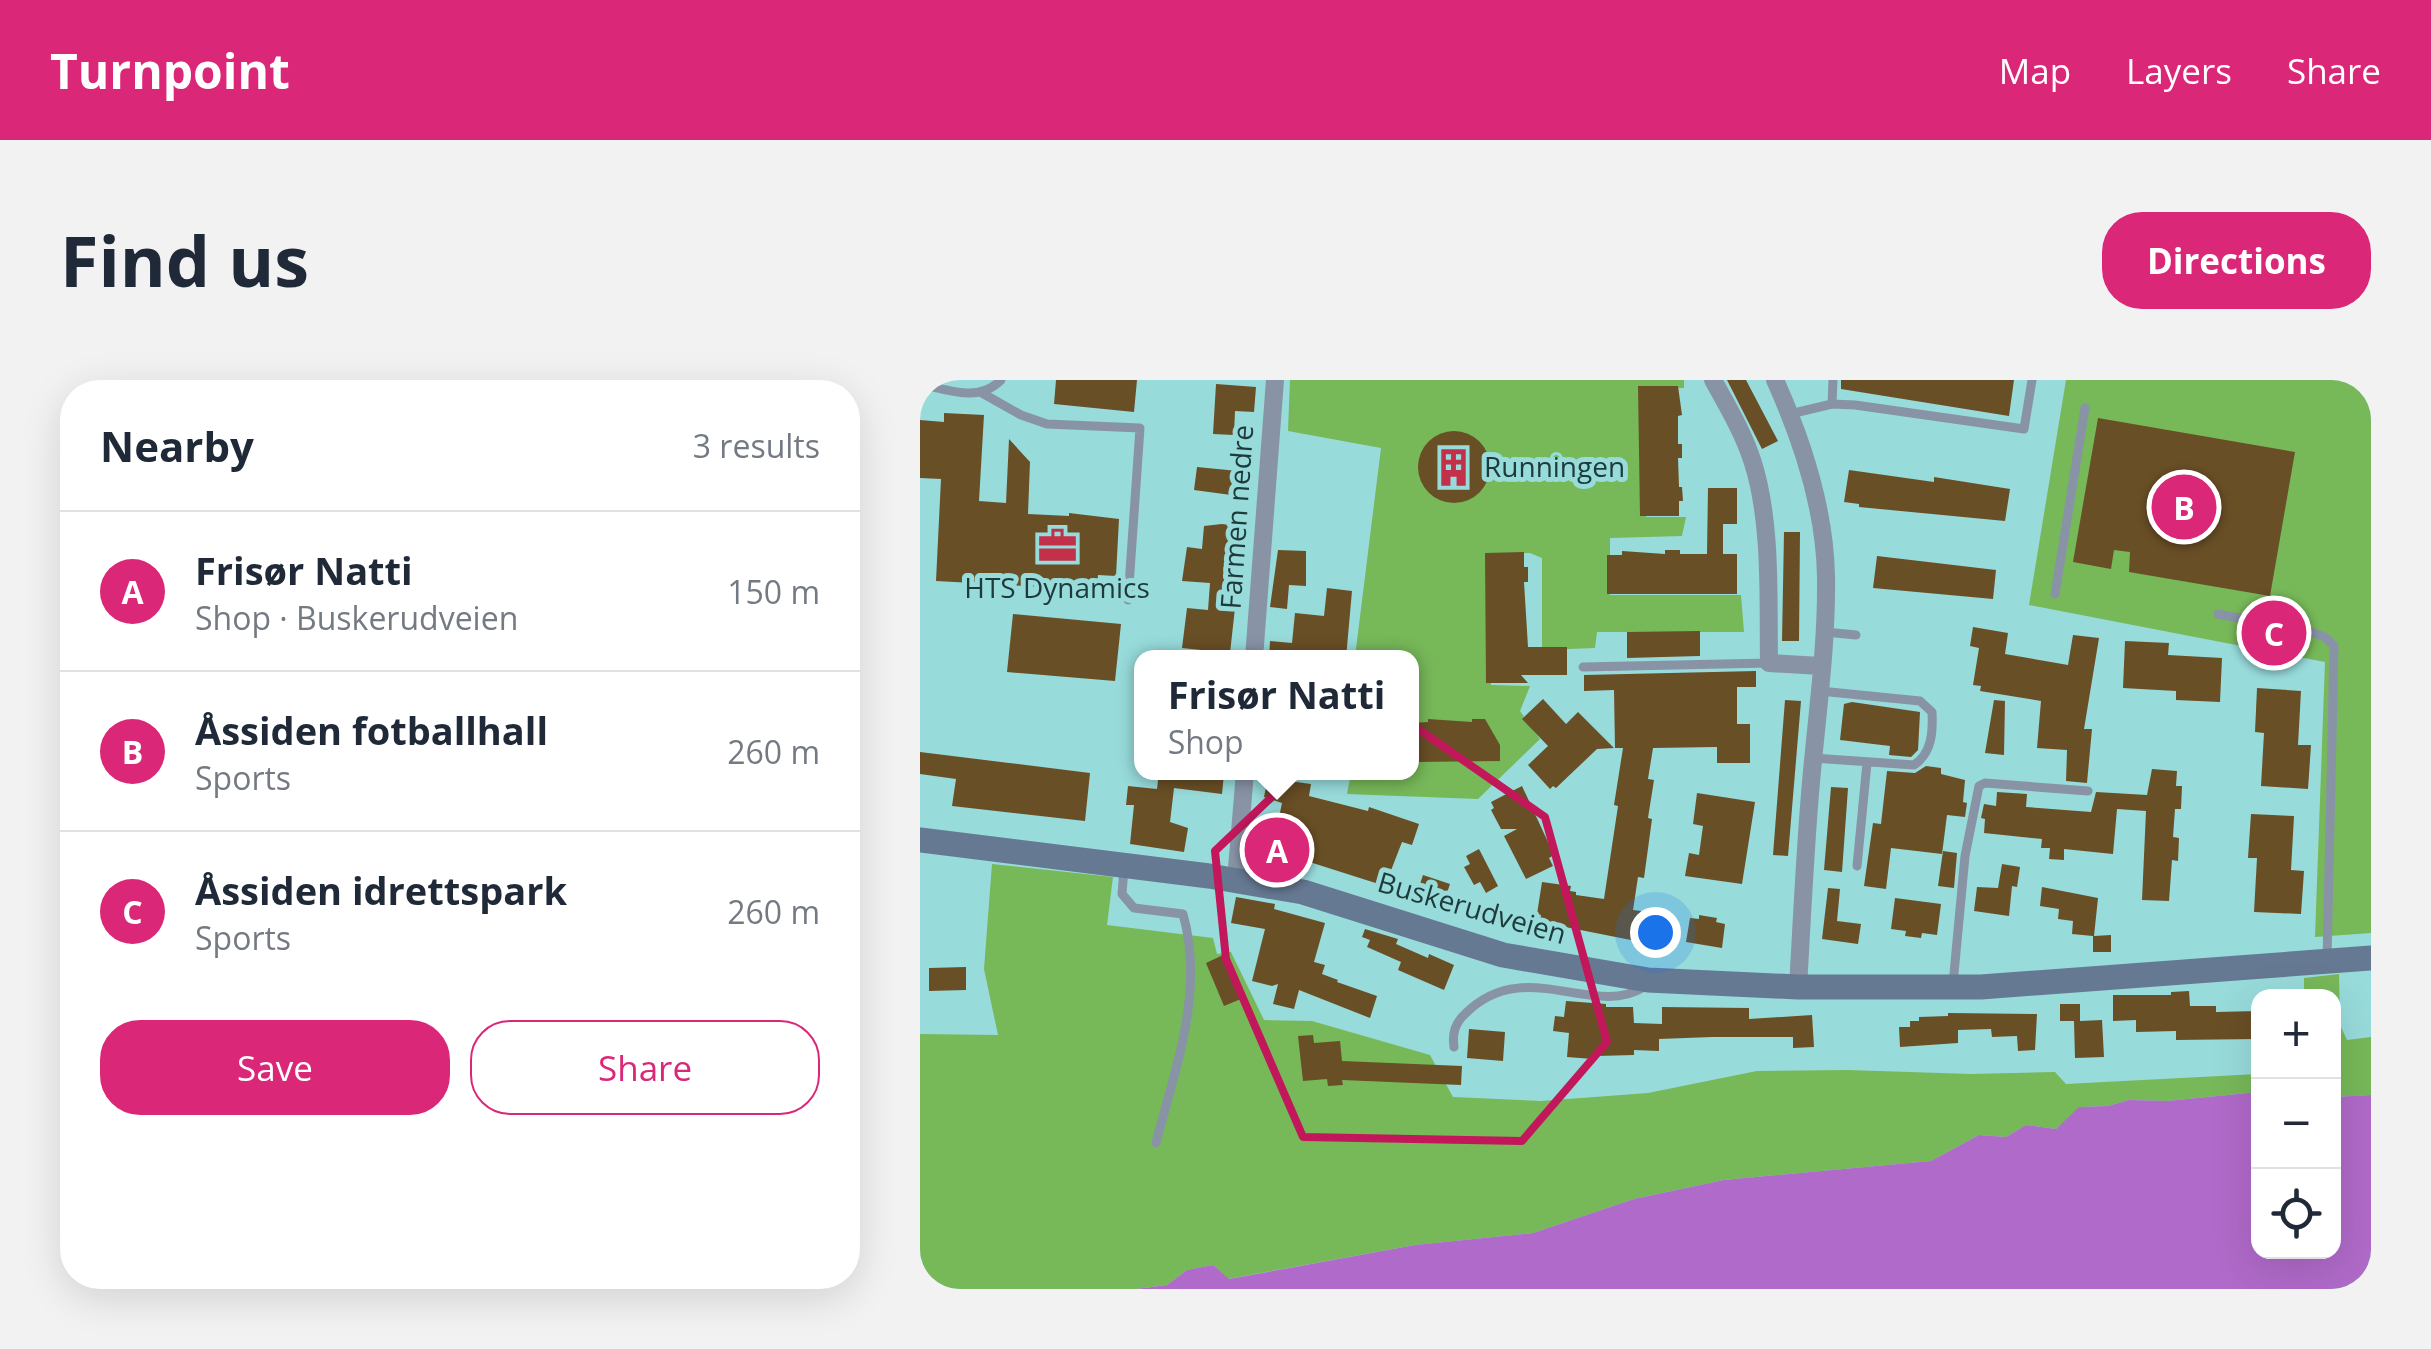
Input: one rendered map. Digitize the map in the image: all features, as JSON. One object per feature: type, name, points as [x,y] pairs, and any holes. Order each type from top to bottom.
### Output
[{"type":"main road","name":"Buskerudveien","points":[[920,840],[1015,844],[1124,865],[1236,880],[1324,897],[1503,954],[1648,980],[1798,987],[1954,987],[2371,958]]},
{"type":"street","name":"Farmen nedre","points":[[1255,650],[1275,380]]},
{"type":"street","points":[[1713,380],[1754,466],[1764,540],[1769,664],[1821,666]]},
{"type":"street","points":[[1775,380],[1790,414],[1818,511],[1826,574],[1798,987]]},
{"type":"street","points":[[1236,880],[1244,780]]},
{"type":"lane","points":[[920,384],[973,395],[1001,380]]},
{"type":"lane","points":[[1832,404],[1834,380]]},
{"type":"lane","points":[[1790,414],[1832,404],[2024,429],[2032,380]]},
{"type":"lane","points":[[982,392],[1021,415],[1047,424],[1140,428],[1128,600]]},
{"type":"lane","points":[[2054,594],[2084,408]]},
{"type":"lane","points":[[2218,614],[2311,632],[2334,646],[2327,962]]},
{"type":"lane","points":[[1825,632],[1856,635]]},
{"type":"lane","points":[[1583,667],[1769,664]]},
{"type":"lane","points":[[1813,758],[1919,762],[1930,742],[1932,712],[1920,701],[1819,690]]},
{"type":"lane","points":[[1857,866],[1867,763]]},
{"type":"lane","points":[[1954,987],[1965,856],[1979,786],[1986,783],[2088,792]]},
{"type":"lane","points":[[1124,865],[1122,894],[1134,908],[1183,914],[1190,938],[1191,1000],[1156,1143]]},
{"type":"lane","points":[[1454,1048],[1454,1030],[1460,1019],[1470,1008],[1507,988],[1612,995],[1644,990],[1648,980]]},
{"type":"highlighted area","points":[[1375,699],[1545,817],[1607,1042],[1522,1141],[1303,1137],[1226,959],[1215,851]]},
{"type":"green space","points":[[1290,380],[1684,380],[1684,388],[1645,389],[1646,517],[1686,517],[1682,536],[1610,538],[1610,595],[1741,595],[1744,632],[1597,632],[1595,648],[1542,650],[1542,558],[1530,553],[1491,553],[1491,685],[1530,686],[1520,711],[1540,739],[1478,799],[1347,794],[1350,780],[1419,780],[1419,650],[1356,650],[1381,448],[1288,431]]},
{"type":"green space","points":[[2066,380],[2371,380],[2371,933],[2315,937],[2325,662],[2029,605]]},
{"type":"green space","points":[[992,864],[1113,877],[1107,925],[1213,938],[1217,954],[1231,952],[1264,1020],[1312,1021],[1430,1055],[1453,1097],[1541,1101],[1648,1093],[1757,1071],[1847,1070],[2055,1072],[2066,1084],[2251,1074],[2251,1093],[2080,1107],[2056,1129],[2026,1125],[2006,1137],[1979,1135],[1931,1161],[1724,1180],[1634,1199],[1533,1233],[1415,1245],[1228,1279],[1213,1265],[1187,1270],[1167,1285],[1136,1289],[920,1289],[920,1034],[998,1035],[984,969]]},
{"type":"green space","points":[[2339,974],[2339,989],[2304,989],[2304,978]]},
{"type":"green space","points":[[2341,1027],[2347,1040],[2371,1037],[2371,1095],[2341,1097]]},
{"type":"shaded area","points":[[2251,1093],[2251,1259],[2341,1259],[2341,1097],[2371,1095],[2371,1289],[1136,1289],[1167,1285],[1187,1270],[1213,1265],[1229,1279],[1415,1245],[1533,1233],[1634,1199],[1724,1180],[1931,1161],[1979,1135],[2006,1137],[2026,1125],[2056,1129],[2079,1107],[2108,1106],[2129,1100],[2167,1101]]},
{"type":"building","points":[[1056,380],[1137,380],[1134,412],[1054,404]]},
{"type":"building","points":[[1727,380],[1746,380],[1778,441],[1762,449]]},
{"type":"building","points":[[1841,380],[2014,380],[2009,416],[1841,389]]},
{"type":"building","points":[[1216,384],[1256,387],[1254,412],[1235,411],[1234,435],[1213,434]]},
{"type":"building","points":[[1638,386],[1678,386],[1682,415],[1678,416],[1678,444],[1682,444],[1682,458],[1678,458],[1679,487],[1683,501],[1679,501],[1679,516],[1640,516]]},
{"type":"building","points":[[944,413],[984,415],[979,501],[1006,503],[1009,439],[1030,462],[1028,514],[1069,513],[1119,519],[1116,576],[1098,575],[1097,590],[936,581],[941,479],[920,478],[920,420],[944,422]]},
{"type":"building","points":[[2098,418],[2295,452],[2270,596],[2129,572],[2130,552],[2114,550],[2111,569],[2073,562]]},
{"type":"building","name":"Runningen","points":[[1454,431],[1480,441],[1490,467],[1480,493],[1454,503],[1428,493],[1418,467],[1428,441]]},
{"type":"building","points":[[1197,467],[1248,472],[1246,497],[1194,490]]},
{"type":"building","points":[[1849,470],[1934,482],[1934,477],[2010,489],[2005,521],[1859,507],[1844,502]]},
{"type":"building","points":[[1708,488],[1737,488],[1737,524],[1723,524],[1723,554],[1737,554],[1737,594],[1607,594],[1607,555],[1622,555],[1622,551],[1665,554],[1665,550],[1707,554]]},
{"type":"building","points":[[1204,526],[1244,527],[1230,650],[1182,648],[1187,608],[1208,610],[1210,583],[1182,581],[1187,547],[1202,549]]},
{"type":"building","points":[[1784,532],[1800,532],[1799,641],[1782,641]]},
{"type":"building","points":[[1278,550],[1306,551],[1306,586],[1289,585],[1287,609],[1270,607]]},
{"type":"building","points":[[1524,552],[1524,567],[1528,567],[1528,582],[1524,582],[1528,647],[1567,647],[1567,675],[1521,675],[1528,683],[1486,683],[1485,553]]},
{"type":"building","points":[[1877,556],[1996,570],[1993,599],[1873,588]]},
{"type":"building","points":[[1327,588],[1352,591],[1347,650],[1269,650],[1270,641],[1292,643],[1295,613],[1324,616]]},
{"type":"building","points":[[1013,614],[1121,624],[1115,681],[1007,672]]},
{"type":"building","points":[[1973,627],[2008,633],[2005,654],[2068,665],[2073,635],[2099,638],[2084,729],[2092,729],[2087,783],[2066,781],[2067,750],[2037,748],[2041,701],[1980,691],[1981,686],[1973,685],[1979,648],[1970,646]]},
{"type":"building","points":[[1700,631],[1700,656],[1627,658],[1627,632]]},
{"type":"building","points":[[2125,641],[2169,643],[2168,655],[2222,658],[2220,702],[2176,700],[2176,691],[2123,688]]},
{"type":"building","points":[[1756,671],[1756,687],[1737,687],[1737,724],[1750,724],[1750,763],[1717,763],[1717,747],[1653,748],[1648,779],[1654,780],[1648,818],[1652,819],[1644,878],[1638,877],[1633,910],[1641,911],[1636,941],[1540,922],[1541,915],[1537,914],[1542,882],[1571,886],[1570,891],[1576,895],[1604,899],[1623,748],[1615,748],[1614,690],[1584,691],[1584,675]]},
{"type":"building","points":[[2257,688],[2301,691],[2298,745],[2311,745],[2308,789],[2261,786],[2264,733],[2255,732]]},
{"type":"building","points":[[1543,699],[1566,724],[1578,712],[1614,748],[1597,749],[1556,788],[1550,789],[1528,765],[1548,746],[1522,719]]},
{"type":"building","points":[[1785,700],[1801,701],[1788,856],[1773,855]]},
{"type":"building","points":[[1994,700],[2005,701],[2004,755],[1985,753]]},
{"type":"building","points":[[1844,704],[1920,712],[1918,750],[1911,757],[1889,755],[1890,746],[1840,740]]},
{"type":"building","points":[[1485,719],[1500,745],[1500,761],[1419,762],[1419,723]]},
{"type":"building","points":[[920,752],[1090,773],[1085,821],[952,806],[956,779],[920,774]]},
{"type":"building","points":[[1926,766],[1941,768],[1941,774],[1965,780],[1965,817],[1947,815],[1942,854],[1891,848],[1886,889],[1864,886],[1873,823],[1881,824],[1887,771],[1915,773]]},
{"type":"building","points":[[2152,769],[2177,771],[2176,786],[2182,786],[2181,809],[2175,809],[2173,837],[2179,838],[2178,861],[2172,860],[2169,901],[2142,900],[2146,811],[2117,809],[2113,854],[2064,849],[2064,860],[2049,859],[2050,848],[2041,848],[2042,839],[1984,833],[1984,804],[1996,806],[1997,792],[2027,794],[2026,807],[2091,812],[2096,792],[2147,795]]},
{"type":"building","points":[[1158,780],[1223,780],[1222,794],[1174,788],[1170,822],[1188,828],[1184,852],[1130,844],[1134,805],[1126,805],[1128,786],[1157,789]]},
{"type":"building","points":[[1267,780],[1289,780],[1311,784],[1309,796],[1368,811],[1369,807],[1419,824],[1412,845],[1402,842],[1385,886],[1297,858],[1260,853],[1264,830],[1276,832],[1282,803],[1264,797]]},
{"type":"building","points":[[1522,786],[1554,855],[1549,858],[1553,866],[1526,879],[1504,836],[1517,829],[1501,829],[1491,810],[1491,802]]},
{"type":"building","points":[[1831,787],[1848,788],[1842,872],[1824,870]]},
{"type":"building","points":[[1697,793],[1755,802],[1742,884],[1685,876],[1689,853],[1699,855],[1703,826],[1693,824]]},
{"type":"building","points":[[2251,814],[2294,816],[2291,870],[2304,871],[2301,914],[2254,912],[2257,858],[2248,858]]},
{"type":"building","points":[[1479,849],[1498,886],[1486,893],[1480,882],[1474,885],[1464,867],[1470,864],[1466,856]]},
{"type":"building","points":[[1943,851],[1957,853],[1954,888],[1938,886]]},
{"type":"building","points":[[2002,864],[2020,867],[2017,887],[2012,886],[2009,916],[1974,911],[1977,887],[1998,888]]},
{"type":"building","points":[[1423,875],[1450,884],[1443,905],[1416,896]]},
{"type":"building","points":[[2042,887],[2098,898],[2094,936],[2111,935],[2111,952],[2093,952],[2093,936],[2072,934],[2073,921],[2058,919],[2059,909],[2040,906]]},
{"type":"building","points":[[1828,888],[1840,889],[1837,921],[1861,924],[1858,944],[1822,939]]},
{"type":"building","points":[[1236,897],[1275,904],[1274,909],[1325,923],[1314,962],[1325,965],[1322,974],[1377,996],[1370,1018],[1299,990],[1294,1009],[1273,1004],[1278,984],[1252,981],[1265,929],[1231,923]]},
{"type":"building","points":[[1895,898],[1941,904],[1937,935],[1905,936],[1906,931],[1891,929]]},
{"type":"building","points":[[1699,915],[1717,918],[1716,922],[1725,924],[1722,948],[1686,942],[1690,918],[1699,919]]},
{"type":"building","points":[[1365,929],[1398,939],[1396,944],[1428,958],[1429,954],[1454,965],[1444,990],[1398,970],[1401,962],[1367,947],[1370,940],[1362,937]]},
{"type":"building","points":[[1223,955],[1241,999],[1224,1006],[1206,963]]},
{"type":"building","points":[[966,967],[966,990],[929,991],[929,968]]},
{"type":"building","points":[[2189,991],[2190,1006],[2216,1006],[2216,1012],[2251,1011],[2251,1039],[2176,1040],[2176,1031],[2136,1032],[2136,1020],[2113,1021],[2113,995]]},
{"type":"building","points":[[1566,1001],[1633,1007],[1634,1023],[1662,1024],[1662,1007],[1749,1008],[1749,1019],[1812,1015],[1814,1047],[1793,1048],[1793,1037],[1659,1039],[1659,1051],[1634,1050],[1634,1055],[1593,1059],[1567,1057],[1569,1033],[1553,1031],[1555,1016],[1564,1017]]},
{"type":"building","points":[[2060,1004],[2080,1004],[2080,1021],[2102,1020],[2104,1057],[2075,1058],[2074,1021],[2060,1021]]},
{"type":"building","points":[[1948,1013],[2037,1014],[2035,1050],[2018,1051],[2017,1036],[1992,1037],[1991,1029],[1958,1030],[1958,1043],[1900,1047],[1899,1027],[1910,1027],[1910,1021],[1919,1021],[1919,1017]]},
{"type":"building","points":[[1469,1029],[1505,1032],[1503,1061],[1467,1058]]},
{"type":"building","points":[[1313,1035],[1314,1043],[1340,1041],[1342,1061],[1462,1066],[1461,1085],[1342,1080],[1343,1085],[1328,1086],[1327,1079],[1303,1081],[1298,1036]]},
{"type":"place","name":"Runningen","points":[[1454,467]]},
{"type":"place","name":"Åssiden fotballhall","points":[[2184,507]]},
{"type":"place","name":"HTS Dynamics","points":[[1057,546]]},
{"type":"place","name":"Åssiden idrettspark","points":[[2274,633]]},
{"type":"place","name":"Frisør Natti","points":[[1277,850]]}]
